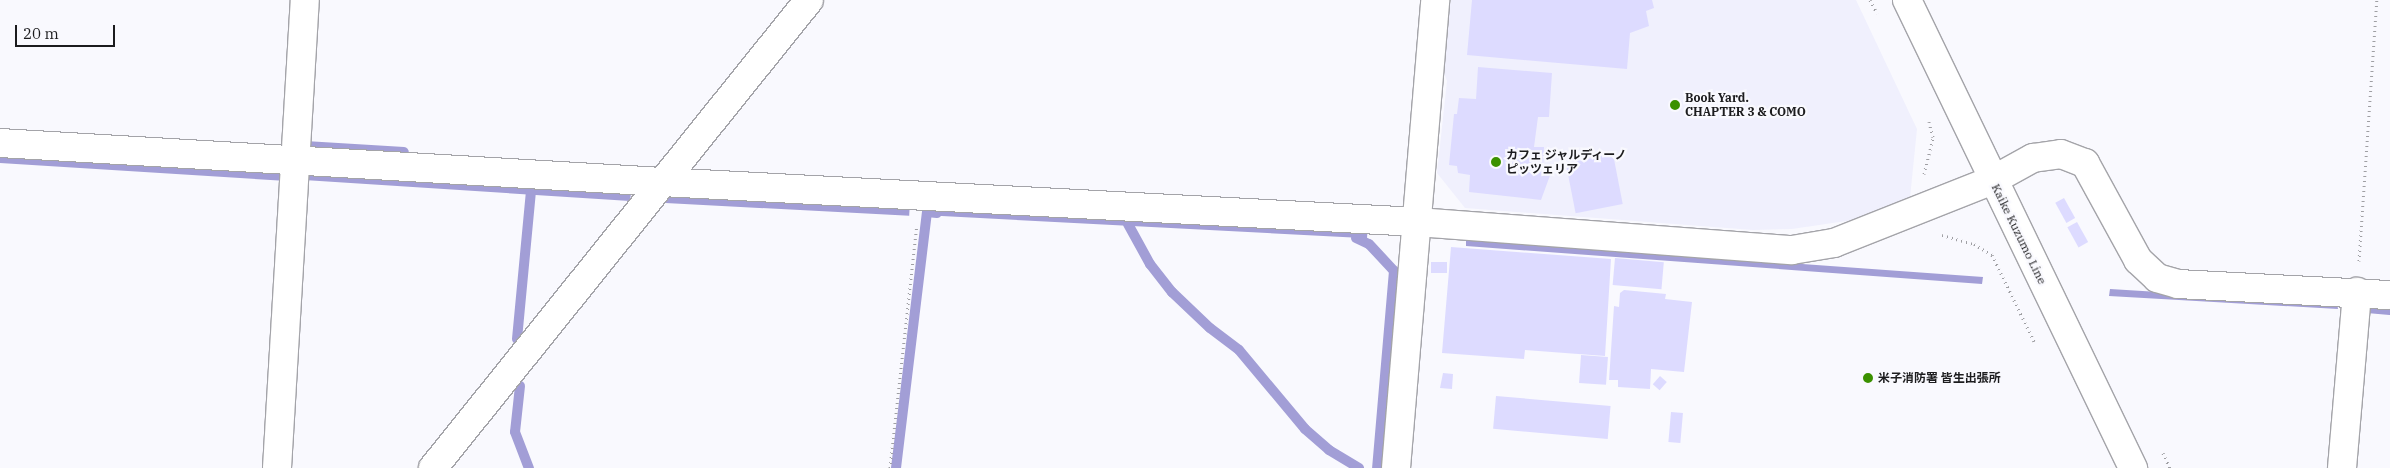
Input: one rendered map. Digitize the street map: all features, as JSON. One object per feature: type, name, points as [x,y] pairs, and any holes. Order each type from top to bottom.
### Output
[{"type":"street","points":[[277,468],[305,0]]},
{"type":"street","points":[[433,468],[808,0]]},
{"type":"street","points":[[1396,468],[1435,0]]},
{"type":"street","name":"Kaike Kuzumo Line","points":[[1907,0],[2133,468]]},
{"type":"street","points":[[0,143],[662,182],[1417,222],[1792,250],[1834,243],[1993,180],[2040,156],[2073,156],[2085,162],[2138,260],[2157,278],[2178,284],[2390,295]]},
{"type":"street","points":[[2342,468],[2357,292]]},
{"type":"path","points":[[1870,0],[1879,18]]},
{"type":"path","points":[[2357,292],[2377,0]]},
{"type":"path","points":[[1922,181],[1933,137],[1926,117]]},
{"type":"path","points":[[890,468],[921,196]]},
{"type":"path","points":[[1934,233],[1974,244],[1992,255],[2036,343]]},
{"type":"shaded area","name":"Book Yard. CHAPTER 3 & COMO","points":[[1445,0],[1856,0],[1917,129],[1910,198],[1853,220],[1792,229],[1753,230],[1465,208],[1437,173],[1447,81],[1440,62]]},
{"type":"shaded area","points":[[0,156],[286,172],[287,181],[0,163]]},
{"type":"shaded area","points":[[305,174],[631,193],[630,201],[304,180]]},
{"type":"shaded area","points":[[666,194],[910,207],[909,216],[666,203]]},
{"type":"shaded area","points":[[923,208],[1367,231],[1367,238],[923,215]]},
{"type":"shaded area","points":[[1466,240],[1983,277],[1982,284],[1466,246]]},
{"type":"shaded area","points":[[2110,289],[2337,303],[2338,309],[2109,296]]},
{"type":"building","points":[[1472,0],[1652,0],[1654,8],[1646,11],[1649,26],[1630,33],[1627,69],[1467,55]]},
{"type":"building","points":[[1478,67],[1552,73],[1549,117],[1538,117],[1534,147],[1544,147],[1543,168],[1552,170],[1541,200],[1469,192],[1470,175],[1458,173],[1457,166],[1449,165],[1454,114],[1457,114],[1459,98],[1476,99]]},
{"type":"building","points":[[1613,154],[1623,204],[1576,213],[1566,163]]},
{"type":"building","points":[[2064,198],[2075,218],[2066,223],[2055,203]]},
{"type":"building","points":[[2077,222],[2088,242],[2079,247],[2067,227]]},
{"type":"building","points":[[1451,247],[1611,259],[1605,356],[1525,350],[1524,359],[1442,353]]},
{"type":"building","points":[[1615,258],[1664,262],[1661,289],[1613,285]]},
{"type":"building","points":[[1431,262],[1447,262],[1447,273],[1431,273]]},
{"type":"building","points":[[1624,290],[1666,294],[1665,299],[1692,302],[1684,372],[1651,369],[1650,389],[1618,387],[1618,380],[1609,380],[1614,306],[1619,307],[1620,293]]},
{"type":"building","points":[[1581,355],[1608,357],[1606,385],[1579,383]]},
{"type":"building","points":[[1443,373],[1453,374],[1452,389],[1440,388]]},
{"type":"building","points":[[1660,376],[1667,382],[1660,390],[1653,384]]},
{"type":"building","points":[[1496,396],[1611,406],[1608,439],[1493,429]]},
{"type":"building","points":[[1671,412],[1683,413],[1680,443],[1668,442]]},
{"type":"waterway","points":[[306,138],[305,146],[404,152]]},
{"type":"waterway","points":[[517,339],[531,191]]},
{"type":"waterway","points":[[896,468],[927,212],[937,213]]},
{"type":"waterway","points":[[1128,224],[1150,264],[1172,292],[1210,328],[1239,350],[1305,429],[1329,450],[1359,468]]},
{"type":"waterway","points":[[1356,238],[1369,244],[1394,271],[1377,468]]},
{"type":"waterway","points":[[2356,307],[2390,310]]},
{"type":"waterway","points":[[520,386],[515,432],[529,468]]},
{"type":"place","name":"Book Yard. CHAPTER 3 & COMO","points":[[1675,105]]},
{"type":"place","name":"カフェ ジャルディーノ ピッツェリア","points":[[1496,162]]},
{"type":"place","name":"米子消防署 皆生出張所","points":[[1868,378]]}]
